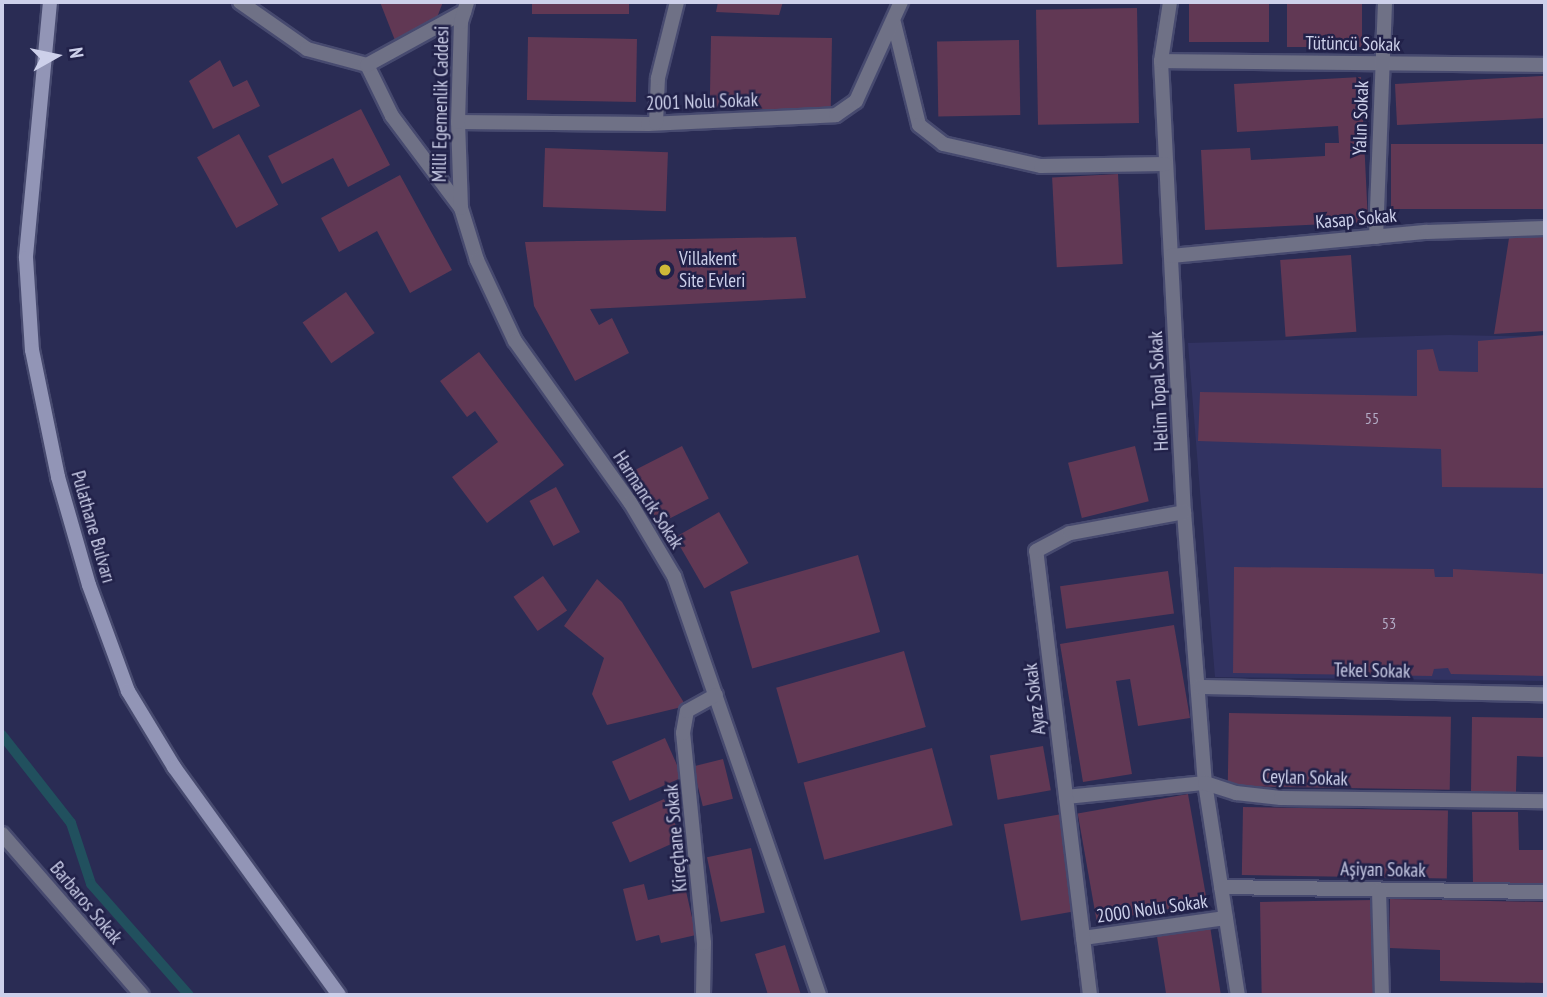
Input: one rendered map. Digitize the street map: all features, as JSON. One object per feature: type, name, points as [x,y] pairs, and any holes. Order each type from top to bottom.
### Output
[{"type":"street","name":"Pulathane Bulvarı","points":[[50,2],[26,258],[32,350],[58,477],[89,585],[128,691],[174,767],[339,995]]},
{"type":"street","points":[[240,2],[262,9],[307,49],[367,65],[466,7]]},
{"type":"street","points":[[656,123],[658,78],[677,2]]},
{"type":"street","points":[[901,2],[894,23],[919,125],[943,144],[1041,166],[1165,164]]},
{"type":"street","name":"Helim Topal Sokak","points":[[1170,2],[1161,61],[1184,512],[1205,783],[1238,995]]},
{"type":"street","name":"Yalın Sokak","points":[[1376,237],[1385,2]]},
{"type":"street","name":"Milli Egemenlik Caddesi","points":[[461,208],[458,122],[466,7]]},
{"type":"street","name":"2001 Nolu Sokak","points":[[458,122],[656,123],[836,115],[856,101],[894,23]]},
{"type":"street","name":"Tütüncü Sokak","points":[[1161,61],[1545,65]]},
{"type":"street","name":"Harmancık Sokak","points":[[367,65],[392,116],[461,208],[477,260],[516,341],[630,502],[674,576],[819,995]]},
{"type":"street","name":"Kasap Sokak","points":[[1171,256],[1376,237],[1545,228]]},
{"type":"street","name":"Ayaz Sokak","points":[[1090,995],[1036,551],[1070,533],[1184,512]]},
{"type":"street","name":"Tekel Sokak","points":[[1199,687],[1545,694]]},
{"type":"street","name":"Kireçhane Sokak","points":[[703,995],[704,943],[683,733],[687,711],[716,695]]},
{"type":"street","name":"Ceylan Sokak","points":[[1066,797],[1205,783],[1236,793],[1281,798],[1545,801]]},
{"type":"street","name":"Barbaros Sokak","points":[[2,834],[142,995]]},
{"type":"street","name":"Aşiyan Sokak","points":[[1221,887],[1545,892]]},
{"type":"street","points":[[1380,890],[1382,995]]},
{"type":"street","name":"2000 Nolu Sokak","points":[[1083,938],[1226,918]]},
{"type":"shaded area","points":[[1449,335],[1545,337],[1545,681],[1215,677],[1188,343]]},
{"type":"building","points":[[380,2],[443,2],[434,25],[396,43]]},
{"type":"building","points":[[532,2],[629,2],[629,14],[532,14]]},
{"type":"building","points":[[718,2],[783,2],[779,15],[716,12]]},
{"type":"building","points":[[1189,2],[1269,2],[1269,42],[1189,42]]},
{"type":"building","points":[[1287,2],[1362,2],[1362,47],[1287,47]]},
{"type":"building","points":[[1137,8],[1139,123],[1038,125],[1036,10]]},
{"type":"building","points":[[711,36],[832,38],[831,110],[710,108]]},
{"type":"building","points":[[528,37],[637,39],[636,102],[527,100]]},
{"type":"building","points":[[1019,40],[1020,115],[938,116],[937,41]]},
{"type":"building","points":[[220,60],[233,87],[247,80],[260,106],[213,129],[189,81]]},
{"type":"building","points":[[1545,76],[1545,118],[1397,125],[1395,84]]},
{"type":"building","points":[[1361,77],[1368,222],[1205,230],[1201,150],[1250,148],[1251,160],[1325,156],[1325,143],[1339,143],[1338,126],[1237,132],[1234,84]]},
{"type":"building","points":[[361,109],[390,165],[348,187],[333,158],[282,184],[268,156]]},
{"type":"building","points":[[239,134],[278,205],[236,228],[197,157]]},
{"type":"building","points":[[1391,144],[1545,144],[1545,209],[1391,209]]},
{"type":"building","points":[[545,148],[668,152],[666,211],[543,207]]},
{"type":"building","points":[[1118,174],[1123,264],[1057,267],[1052,177]]},
{"type":"building","points":[[400,175],[452,270],[410,293],[377,231],[339,252],[321,218]]},
{"type":"building","points":[[1545,236],[1545,331],[1494,334],[1509,238]]},
{"type":"building","name":"Villakent Site Evleri","points":[[796,237],[806,298],[590,309],[599,325],[612,318],[629,353],[575,381],[534,306],[525,242]]},
{"type":"building","points":[[1351,255],[1356,332],[1286,337],[1280,260]]},
{"type":"building","points":[[346,292],[375,333],[331,363],[303,322]]},
{"type":"building","points":[[1545,335],[1545,488],[1442,487],[1441,449],[1198,441],[1200,392],[1417,396],[1417,350],[1433,349],[1439,371],[1478,372],[1478,341]]},
{"type":"building","points":[[479,352],[564,465],[487,523],[452,477],[498,442],[475,411],[467,417],[440,381]]},
{"type":"building","points":[[682,446],[709,499],[659,524],[632,471]]},
{"type":"building","points":[[1135,446],[1149,501],[1082,518],[1068,463]]},
{"type":"building","points":[[556,487],[580,532],[553,546],[530,501]]},
{"type":"building","points":[[719,512],[748,563],[704,589],[675,538]]},
{"type":"building","points":[[858,555],[880,632],[752,669],[730,592]]},
{"type":"building","points":[[1234,567],[1434,569],[1435,577],[1453,577],[1453,569],[1545,574],[1545,676],[1451,674],[1448,668],[1434,669],[1432,676],[1233,673]]},
{"type":"building","points":[[1168,571],[1174,614],[1066,629],[1060,586]]},
{"type":"building","points":[[543,576],[567,610],[538,631],[514,597]]},
{"type":"building","points":[[597,579],[622,602],[686,706],[607,725],[592,694],[604,658],[564,626]]},
{"type":"building","points":[[1174,625],[1190,718],[1138,726],[1130,679],[1116,681],[1132,774],[1083,782],[1060,644]]},
{"type":"building","points":[[904,651],[926,727],[798,764],[776,688]]},
{"type":"building","points":[[1229,713],[1451,717],[1450,790],[1228,786]]},
{"type":"building","points":[[1472,717],[1545,718],[1545,757],[1517,756],[1516,792],[1471,792]]},
{"type":"building","points":[[665,738],[682,777],[630,801],[612,762]]},
{"type":"building","points":[[1043,746],[1051,790],[998,800],[990,755]]},
{"type":"building","points":[[932,748],[953,825],[824,860],[804,782]]},
{"type":"building","points":[[723,759],[733,799],[703,806],[693,766]]},
{"type":"building","points":[[1188,794],[1207,902],[1097,922],[1078,813]]},
{"type":"building","points":[[664,799],[682,839],[630,862],[612,822]]},
{"type":"building","points":[[1243,807],[1448,811],[1447,879],[1242,875]]},
{"type":"building","points":[[1472,812],[1518,812],[1519,850],[1545,850],[1545,885],[1473,886]]},
{"type":"building","points":[[1062,814],[1079,911],[1021,921],[1004,824]]},
{"type":"building","points":[[751,848],[765,913],[721,922],[707,857]]},
{"type":"building","points":[[644,884],[648,900],[686,891],[696,935],[661,943],[659,935],[636,941],[623,889]]},
{"type":"building","points":[[1390,899],[1545,902],[1545,983],[1440,981],[1440,950],[1389,948]]},
{"type":"building","points":[[1372,900],[1374,995],[1262,995],[1260,902]]},
{"type":"building","points":[[1210,926],[1221,995],[1166,995],[1157,934]]},
{"type":"building","points":[[785,945],[801,995],[768,995],[755,954]]},
{"type":"waterway","points":[[2,735],[71,823],[91,884],[189,995]]},
{"type":"place","name":"Villakent Site Evleri","points":[[665,270]]}]
